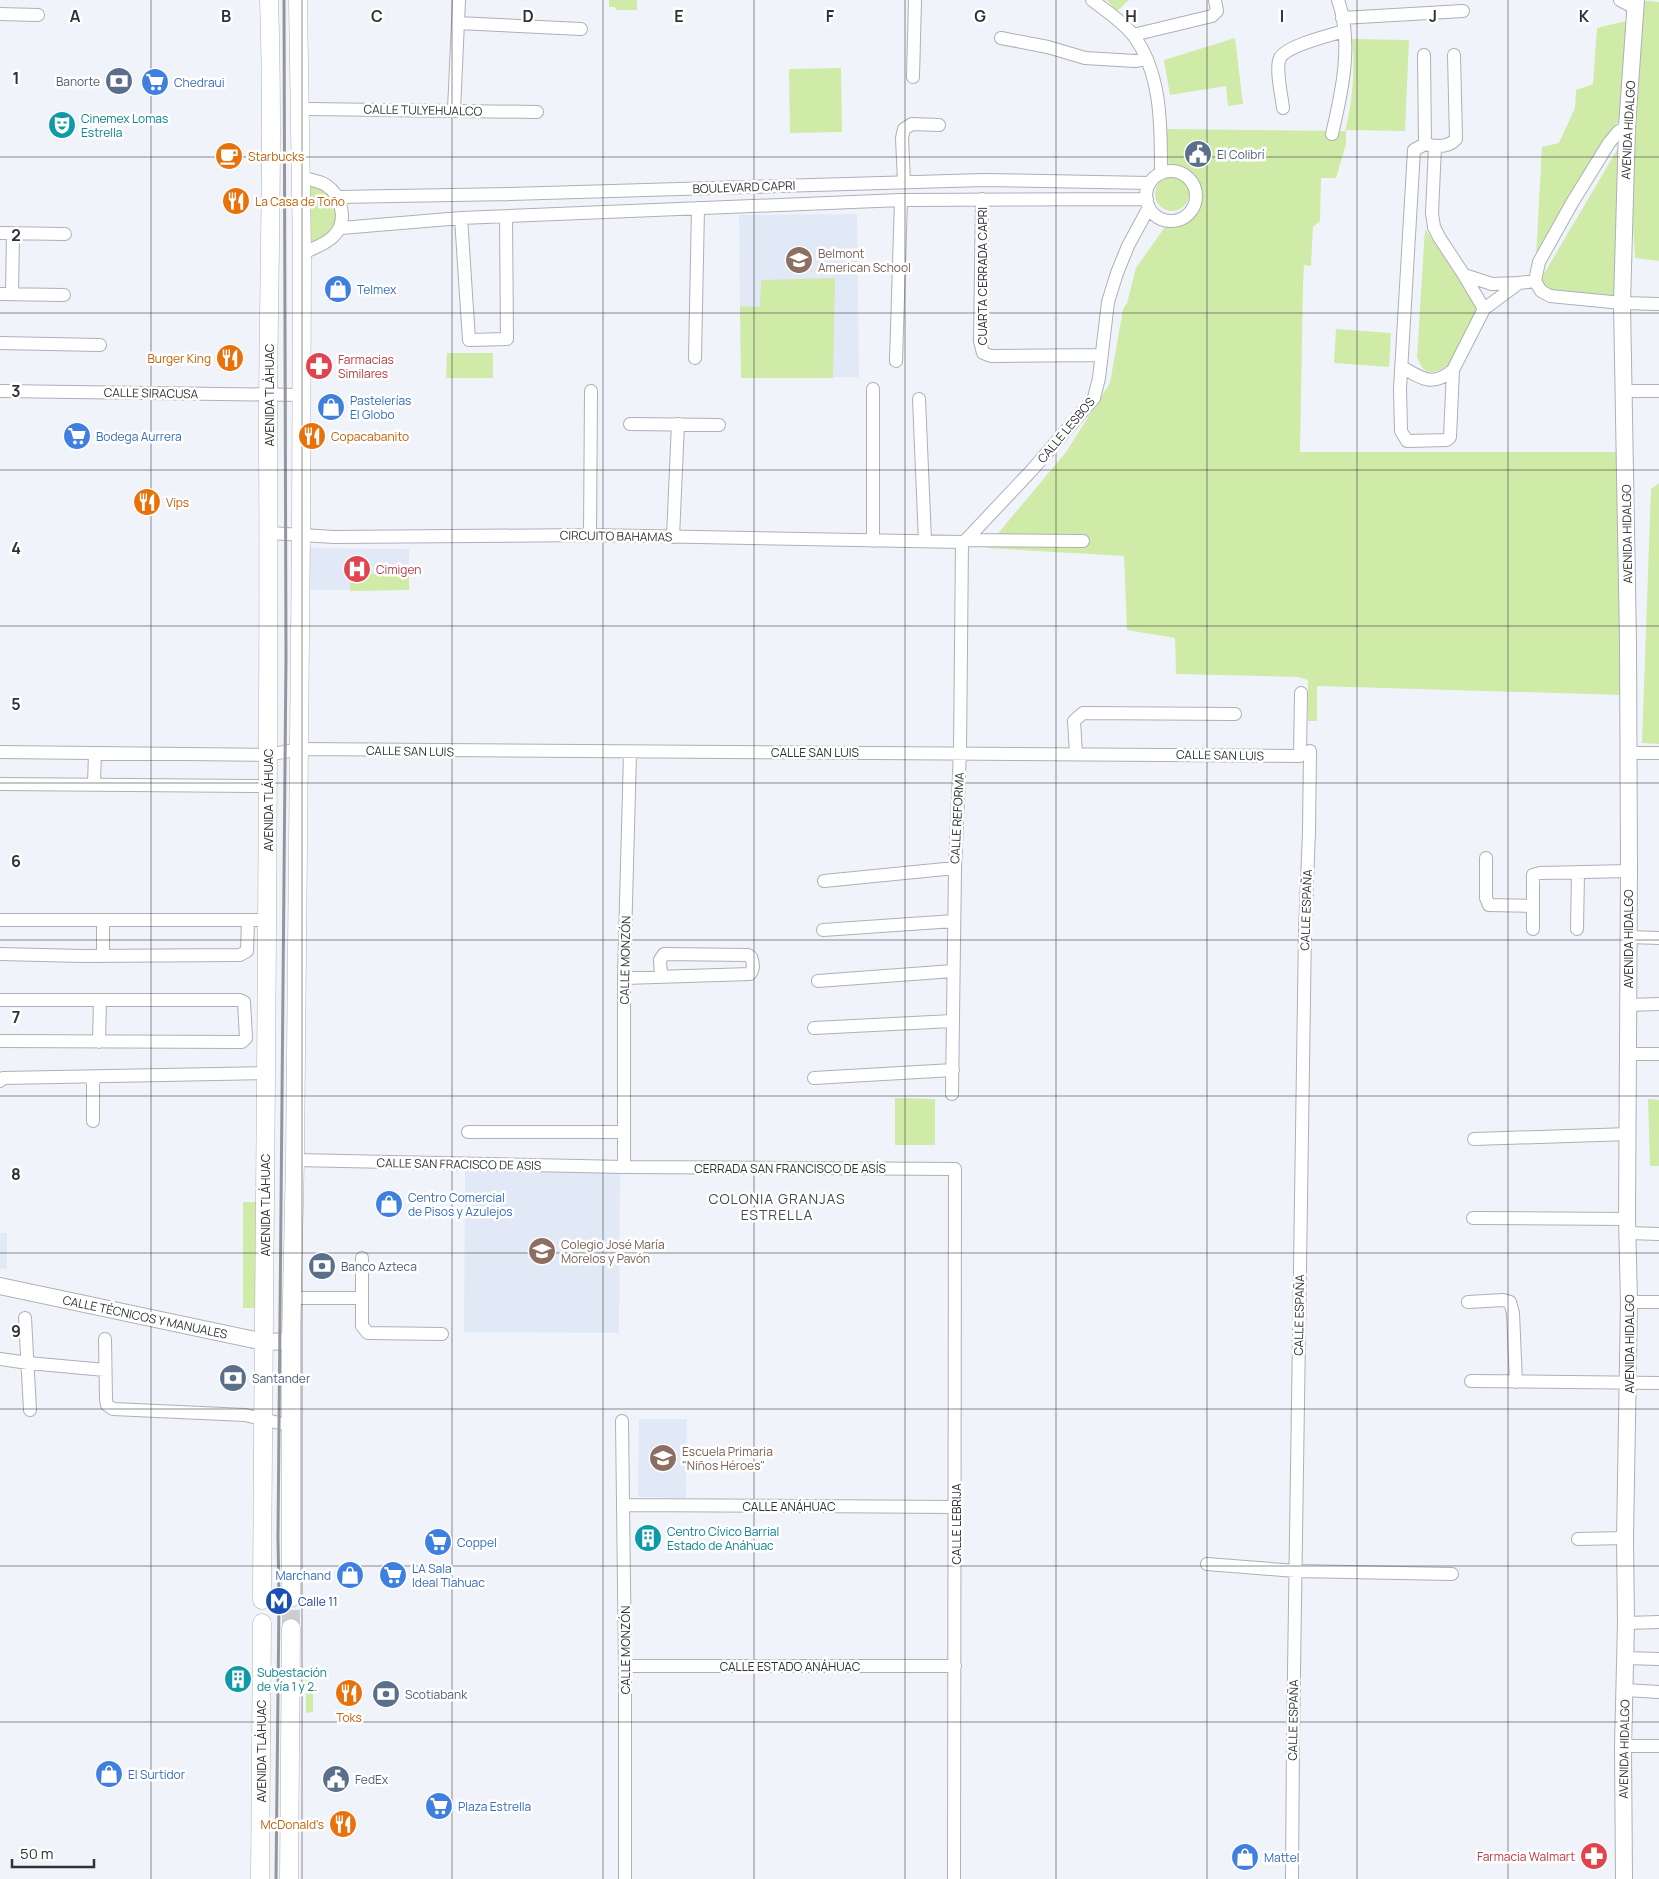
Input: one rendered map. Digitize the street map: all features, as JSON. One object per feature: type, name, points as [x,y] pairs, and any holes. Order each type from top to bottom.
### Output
[{"type":"main road","name":"AVENIDA TLÁHUAC","points":[[262,1600],[270,534],[268,394],[272,110],[269,0]]},
{"type":"main road","points":[[291,1598],[291,1341],[295,1160],[302,395],[298,0]]},
{"type":"main road","name":"AVENIDA TLÁHUAC","points":[[260,1879],[262,1623]]},
{"type":"main road","points":[[289,1879],[291,1628]]},
{"type":"street","points":[[454,110],[459,0]]},
{"type":"street","points":[[913,78],[915,0]]},
{"type":"street","points":[[1092,0],[1121,22],[1134,35],[1146,59],[1156,90],[1160,120],[1161,173]]},
{"type":"street","points":[[1134,35],[1212,16],[1217,11],[1215,0]]},
{"type":"street","points":[[1332,134],[1344,79],[1343,24],[1338,0]]},
{"type":"street","points":[[1620,0],[1636,4]]},
{"type":"street","name":"AVENIDA HIDALGO","points":[[1624,1879],[1625,1538],[1629,1383],[1629,871],[1625,390],[1622,303],[1627,127],[1636,4]]},
{"type":"street","points":[[1283,108],[1278,67],[1280,58],[1288,50],[1343,24],[1463,11]]},
{"type":"street","points":[[0,14],[38,15]]},
{"type":"street","points":[[458,23],[581,29]]},
{"type":"street","points":[[1001,38],[1048,47],[1085,58],[1135,61],[1146,59]]},
{"type":"street","points":[[1424,54],[1425,147],[1434,227],[1484,310]]},
{"type":"street","points":[[1425,147],[1452,144],[1456,139],[1454,55]]},
{"type":"street","name":"CALLE TULYEHUALCO","points":[[310,110],[537,112]]},
{"type":"street","points":[[904,182],[902,138],[904,129],[912,124],[939,125]]},
{"type":"street","points":[[1627,127],[1618,132],[1609,143],[1572,203],[1539,262],[1535,282],[1541,291],[1550,296],[1622,303],[1659,304]]},
{"type":"street","points":[[1425,147],[1404,310],[1400,431],[1407,442],[1447,440],[1450,437],[1453,370],[1484,310],[1519,283]]},
{"type":"street","points":[[1169,170],[1185,174],[1195,187],[1197,195],[1195,204],[1185,217],[1169,221],[1161,219],[1154,214],[1148,203],[1147,191],[1150,183],[1161,173],[1169,170]]},
{"type":"street","points":[[300,177],[326,185],[338,197],[342,212],[341,228],[335,235],[321,245],[302,253]]},
{"type":"street","name":"BOULEVARD CAPRI","points":[[338,197],[510,194],[984,180],[1150,183]]},
{"type":"street","name":"BOULEVARD CAPRI","points":[[341,228],[461,218],[901,200],[982,198],[1148,203]]},
{"type":"street","name":"CUARTA CERRADA CAPRI","points":[[982,198],[980,341],[983,352],[992,356],[1102,355]]},
{"type":"street","points":[[896,361],[901,200]]},
{"type":"street","name":"CALLE LESBOS","points":[[964,541],[1032,470],[1094,398],[1098,383],[1108,302],[1117,273],[1148,203]]},
{"type":"street","points":[[695,358],[698,208]]},
{"type":"street","points":[[461,218],[469,340],[507,339],[506,217]]},
{"type":"street","points":[[0,233],[65,234]]},
{"type":"street","points":[[13,233],[6,294],[64,295]]},
{"type":"street","points":[[1464,275],[1492,284],[1535,282]]},
{"type":"street","points":[[0,343],[100,345]]},
{"type":"street","points":[[1402,367],[1430,381],[1442,378],[1453,370]]},
{"type":"street","points":[[873,389],[873,542]]},
{"type":"street","points":[[1625,390],[1659,391]]},
{"type":"street","name":"CALLE SIRACUSA","points":[[0,391],[302,395]]},
{"type":"street","points":[[590,535],[591,391]]},
{"type":"street","points":[[919,399],[925,541]]},
{"type":"street","points":[[630,424],[719,425]]},
{"type":"street","points":[[673,537],[678,424]]},
{"type":"street","name":"CIRCUITO BAHAMAS","points":[[270,534],[334,537],[590,535],[873,542],[1083,541]]},
{"type":"street","name":"CALLE REFORMA","points":[[952,1094],[955,868],[960,752],[964,541]]},
{"type":"street","points":[[1301,693],[1307,754]]},
{"type":"street","points":[[1076,754],[1074,721],[1083,713],[1235,714]]},
{"type":"street","name":"CALLE SAN LUIS","points":[[0,752],[268,755],[299,750],[1307,754]]},
{"type":"street","name":"CALLE MONZÓN","points":[[624,1167],[624,978],[630,752]]},
{"type":"street","points":[[94,784],[95,753]]},
{"type":"street","points":[[1628,753],[1659,753]]},
{"type":"street","name":"CALLE ESPAÑA","points":[[1292,1879],[1307,754]]},
{"type":"street","points":[[0,784],[268,786]]},
{"type":"street","points":[[1486,858],[1486,898],[1489,905],[1532,906]]},
{"type":"street","points":[[824,881],[955,868]]},
{"type":"street","points":[[1533,929],[1533,875],[1540,873],[1629,871]]},
{"type":"street","points":[[1577,928],[1578,872]]},
{"type":"street","points":[[0,920],[267,920]]},
{"type":"street","points":[[103,920],[103,956]]},
{"type":"street","points":[[0,954],[103,956],[240,955],[247,951],[248,920]]},
{"type":"street","points":[[823,930],[954,921]]},
{"type":"street","points":[[1629,938],[1659,938]]},
{"type":"street","points":[[624,978],[750,974],[752,971],[752,961],[751,956],[748,955],[664,954],[660,960],[661,976]]},
{"type":"street","points":[[818,981],[954,971]]},
{"type":"street","points":[[0,1000],[243,1000],[246,1038],[242,1042],[0,1041]]},
{"type":"street","points":[[99,1042],[100,1001]]},
{"type":"street","points":[[1628,1005],[1659,1004]]},
{"type":"street","points":[[814,1028],[952,1021]]},
{"type":"street","points":[[1629,1054],[1659,1054]]},
{"type":"street","points":[[814,1078],[953,1070]]},
{"type":"street","points":[[0,1081],[3,1078],[266,1073]]},
{"type":"street","points":[[93,1120],[94,1077]]},
{"type":"street","points":[[468,1132],[624,1132]]},
{"type":"street","points":[[1474,1140],[1629,1134]]},
{"type":"street","name":"CALLE SAN FRACISCO DE ASIS","points":[[295,1160],[624,1167]]},
{"type":"street","name":"CERRADA SAN FRANCISCO DE ASÍS","points":[[624,1167],[955,1169]]},
{"type":"street","name":"CALLE LEBRIJA","points":[[954,1879],[955,1169]]},
{"type":"street","points":[[1474,1218],[1628,1226],[1659,1234]]},
{"type":"street","points":[[362,1258],[362,1326],[368,1333],[442,1334]]},
{"type":"street","name":"CALLE TÉCNICOS Y MANUALES","points":[[0,1286],[264,1342],[291,1341]]},
{"type":"street","points":[[292,1298],[361,1298]]},
{"type":"street","points":[[1468,1302],[1503,1300],[1510,1302],[1513,1313],[1516,1382]]},
{"type":"street","points":[[1629,1302],[1659,1302]]},
{"type":"street","points":[[25,1318],[30,1410]]},
{"type":"street","points":[[105,1339],[106,1398],[107,1406],[113,1410],[246,1415],[292,1426]]},
{"type":"street","points":[[0,1359],[105,1370]]},
{"type":"street","points":[[1471,1381],[1659,1383]]},
{"type":"street","name":"CALLE MONZÓN","points":[[622,1421],[625,1666],[624,1879]]},
{"type":"street","name":"CALLE ANÁHUAC","points":[[623,1505],[956,1507]]},
{"type":"street","points":[[1578,1539],[1625,1538]]},
{"type":"street","points":[[1207,1564],[1296,1571],[1452,1574]]},
{"type":"street","points":[[1626,1623],[1659,1622]]},
{"type":"street","points":[[1626,1658],[1659,1659]]},
{"type":"street","name":"CALLE ESTADO ANÁHUAC","points":[[625,1666],[954,1666]]},
{"type":"street","points":[[1625,1690],[1659,1692]]},
{"type":"street","points":[[1623,1746],[1659,1746]]},
{"type":"shaded area","name":"Belmont American School","points":[[857,214],[859,377],[741,378],[739,215]]},
{"type":"shaded area","name":"Cimigen","points":[[304,548],[409,549],[409,590],[304,590]]},
{"type":"shaded area","name":"Colegio José María Morelos y Pavón","points":[[465,1168],[620,1170],[619,1333],[464,1332]]},
{"type":"shaded area","points":[[0,1233],[7,1233],[7,1269],[0,1268]]},
{"type":"shaded area","name":"Escuela Primaria \"Niños Héroes\"","points":[[639,1419],[687,1419],[686,1498],[638,1497]]},
{"type":"green space","points":[[609,0],[637,0],[637,10],[616,10],[615,7],[609,7]]},
{"type":"green space","points":[[1107,0],[1129,0],[1117,11]]},
{"type":"green space","points":[[1638,0],[1659,2],[1659,261],[1635,258],[1627,127]]},
{"type":"green space","points":[[1626,21],[1621,117],[1536,257],[1542,147],[1559,143],[1575,108],[1576,90],[1593,84],[1597,28]]},
{"type":"green space","points":[[1235,38],[1243,104],[1228,106],[1226,86],[1170,95],[1164,60]]},
{"type":"green space","points":[[1352,39],[1409,40],[1405,131],[1346,130],[1346,144],[1336,178],[1321,178],[1320,221],[1313,227],[1311,266],[1304,265],[1300,452],[1621,452],[1623,695],[1317,686],[1317,721],[1308,721],[1308,680],[1298,677],[1176,674],[1175,638],[1127,630],[1124,556],[986,548],[1066,452],[1110,383],[1123,309],[1127,303],[1136,268],[1169,221],[1181,218],[1190,212],[1195,204],[1195,187],[1189,179],[1181,173],[1169,170],[1166,129],[1345,131],[1353,86]]},
{"type":"green space","points":[[841,68],[842,132],[790,133],[789,69]]},
{"type":"green space","points":[[1620,145],[1621,297],[1568,293],[1549,288],[1542,284],[1542,277]]},
{"type":"green space","points":[[1172,177],[1179,178],[1184,182],[1188,187],[1188,201],[1184,206],[1179,210],[1172,211],[1165,210],[1160,206],[1156,201],[1155,194],[1156,187],[1160,182],[1165,178]]},
{"type":"green space","points":[[306,183],[322,187],[338,207],[335,227],[321,240],[305,247]]},
{"type":"green space","points":[[1425,229],[1477,307],[1466,336],[1455,357],[1443,368],[1432,372],[1428,372],[1421,366],[1417,357]]},
{"type":"green space","points":[[835,278],[833,378],[741,378],[740,306],[760,307],[761,280]]},
{"type":"green space","points":[[1336,329],[1391,333],[1389,367],[1334,363]]},
{"type":"green space","points":[[447,353],[493,353],[493,378],[446,378]]},
{"type":"green space","points":[[1659,483],[1659,744],[1642,743],[1651,489]]},
{"type":"green space","points":[[350,574],[409,574],[409,590],[350,591]]},
{"type":"green space","points":[[895,1098],[935,1099],[935,1145],[895,1145]]},
{"type":"green space","points":[[1648,1099],[1659,1100],[1659,1166],[1650,1166]]},
{"type":"green space","points":[[243,1202],[259,1202],[259,1308],[243,1308]]},
{"type":"green space","points":[[306,1680],[313,1680],[313,1712],[306,1713]]},
{"type":"tunnel","points":[[291,1598],[291,1628]]},
{"type":"railway","points":[[276,1879],[286,657],[284,0]]},
{"type":"place","name":"Banorte","points":[[119,81]]},
{"type":"place","name":"Chedraui","points":[[155,82]]},
{"type":"place","name":"Cinemex Lomas Estrella","points":[[62,125]]},
{"type":"place","name":"El Colibrí","points":[[1198,154]]},
{"type":"place","name":"Starbucks","points":[[229,156]]},
{"type":"place","name":"La Casa de Toño","points":[[236,201]]},
{"type":"place","name":"Belmont American School","points":[[799,260]]},
{"type":"place","name":"Telmex","points":[[338,289]]},
{"type":"place","name":"Burger King","points":[[230,358]]},
{"type":"place","name":"Farmacias Similares","points":[[319,366]]},
{"type":"place","name":"Pastelerías El Globo","points":[[331,407]]},
{"type":"place","name":"Bodega Aurrera","points":[[77,436]]},
{"type":"place","name":"Copacabanito","points":[[312,436]]},
{"type":"place","name":"Vips","points":[[147,502]]},
{"type":"place","name":"Cimigen","points":[[357,569]]},
{"type":"place","name":"Centro Comercial de Pisos y Azulejos","points":[[389,1204]]},
{"type":"place","name":"Colegio José María Morelos y Pavón","points":[[542,1251]]},
{"type":"place","name":"Banco Azteca","points":[[322,1266]]},
{"type":"place","name":"Santander","points":[[233,1378]]},
{"type":"place","name":"Escuela Primaria \"Niños Héroes\"","points":[[663,1458]]},
{"type":"place","name":"Centro Cívico Barrial Estado de Anáhuac","points":[[648,1538]]},
{"type":"place","name":"Coppel","points":[[438,1542]]},
{"type":"place","name":"Marchand","points":[[350,1575]]},
{"type":"place","name":"LA Sala Ideal Tlahuac","points":[[393,1575]]},
{"type":"place","name":"Calle 11","points":[[279,1601]]},
{"type":"place","name":"Subestación de vía 1 y 2.","points":[[238,1679]]},
{"type":"place","name":"Toks","points":[[349,1693]]},
{"type":"place","name":"Scotiabank","points":[[386,1694]]},
{"type":"place","name":"El Surtidor","points":[[109,1774]]},
{"type":"place","name":"FedEx","points":[[336,1779]]},
{"type":"place","name":"Plaza Estrella","points":[[439,1806]]},
{"type":"place","name":"McDonald's","points":[[343,1824]]},
{"type":"place","name":"Farmacia Walmart","points":[[1594,1856]]},
{"type":"place","name":"Mattel","points":[[1245,1857]]},
{"type":"district","name":"COLONIA GRANJAS ESTRELLA","points":[[777,1206]]}]
